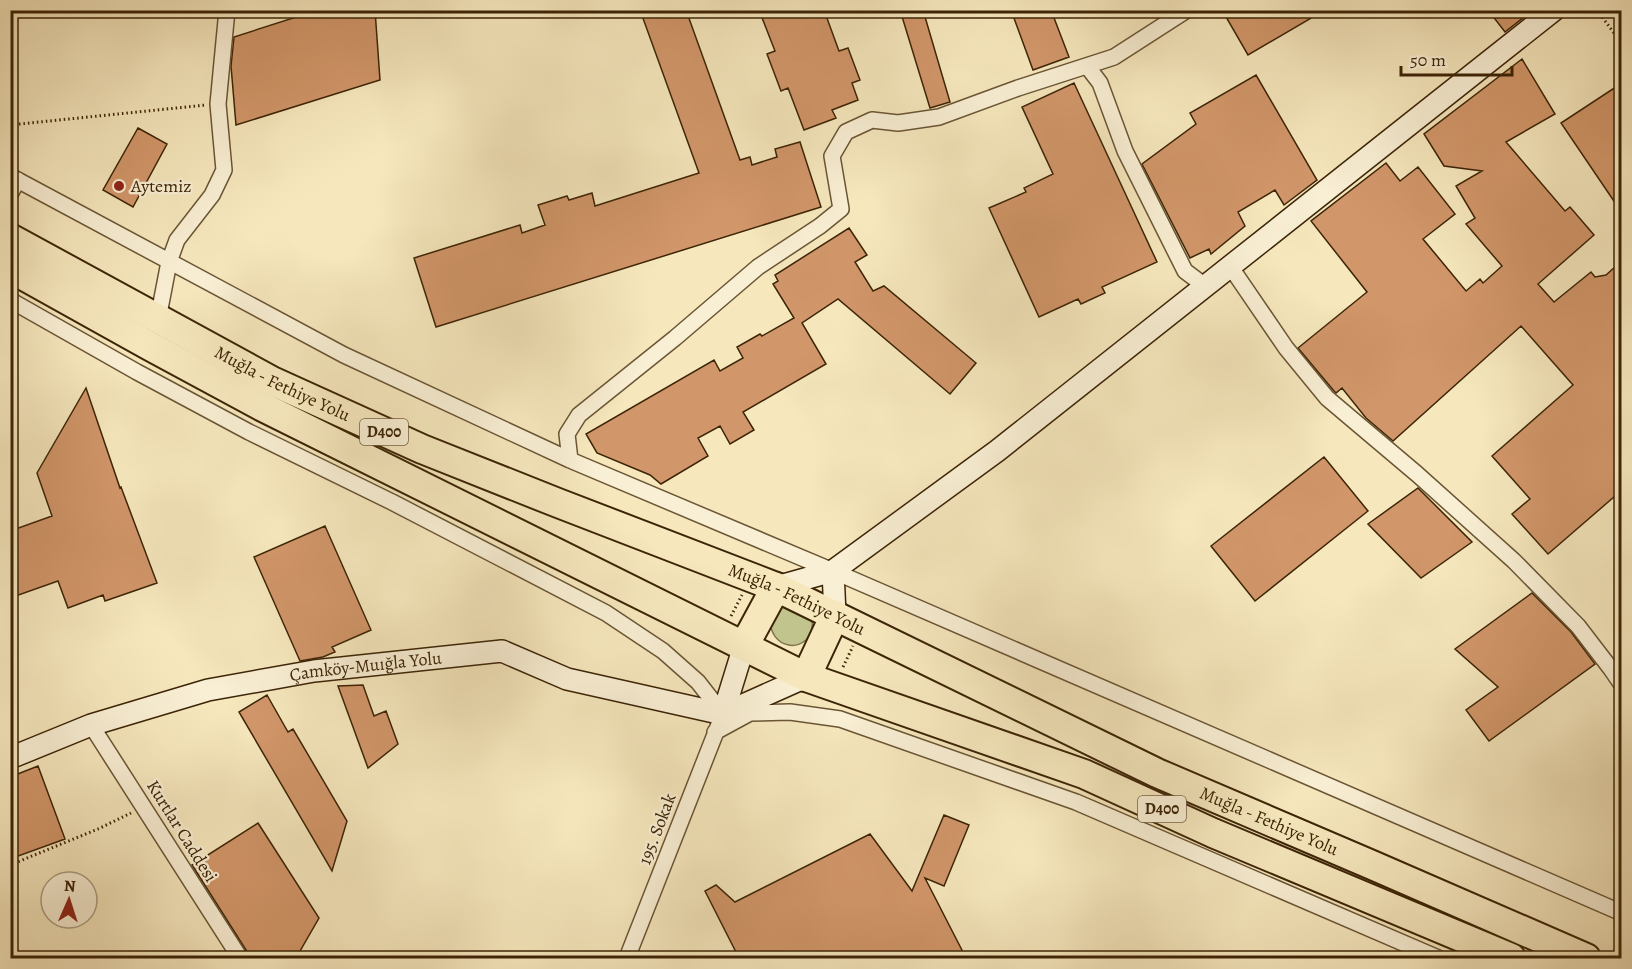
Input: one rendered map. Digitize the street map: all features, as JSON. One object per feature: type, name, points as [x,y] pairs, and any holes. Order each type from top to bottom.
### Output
[{"type":"highway","name":"Muğla - Fethiye Yolu","points":[[10,238],[272,381],[422,449],[763,582],[1157,773],[1586,958]]},
{"type":"highway","name":"Muğla - Fethiye Yolu","points":[[10,268],[261,406],[806,677],[1084,774],[1214,833],[1511,958]]},
{"type":"highway","points":[[732,640],[763,582]]},
{"type":"highway","points":[[806,677],[835,615]]},
{"type":"street","points":[[158,319],[169,262],[177,240],[212,195],[224,170],[219,104],[226,10]]},
{"type":"street","points":[[570,460],[567,434],[579,415],[758,267],[820,226],[841,209],[832,156],[846,132],[872,120],[897,123],[939,117],[1018,88],[1114,57],[1186,10]]},
{"type":"street","points":[[763,582],[833,571],[997,451],[1554,10]]},
{"type":"street","points":[[1087,66],[1100,82],[1125,151],[1185,271],[1205,286]]},
{"type":"street","points":[[13,183],[169,262],[344,355],[570,460],[833,571],[1622,914]]},
{"type":"street","points":[[1230,266],[1286,348],[1327,398],[1417,474],[1514,561],[1578,626],[1622,685]]},
{"type":"street","points":[[10,300],[249,432],[392,502],[606,614],[663,651],[698,682],[719,723]]},
{"type":"street","points":[[833,571],[835,615]]},
{"type":"street","points":[[719,723],[732,640]]},
{"type":"street","name":"Çamköy-Muığla Yolu","points":[[10,758],[91,725],[208,690],[314,671],[502,651],[567,679],[719,723]]},
{"type":"street","points":[[719,723],[806,677]]},
{"type":"street","points":[[719,723],[750,713],[790,712],[840,719],[1076,802],[1438,958]]},
{"type":"street","name":"195. Sokak","points":[[627,958],[719,723]]},
{"type":"street","name":"Kurtlar Caddesi","points":[[91,725],[240,958]]},
{"type":"path","points":[[1597,10],[1622,44]]},
{"type":"path","points":[[10,125],[219,104]]},
{"type":"path","points":[[732,640],[763,582]]},
{"type":"path","points":[[834,687],[861,628]]},
{"type":"path","points":[[10,865],[143,807]]},
{"type":"green space","points":[[783,605],[812,618],[810,635],[797,645],[781,642],[771,629],[771,621],[775,612]]},
{"type":"building","points":[[318,10],[375,10],[380,80],[236,125],[231,66],[234,37]]},
{"type":"building","points":[[640,10],[686,10],[740,160],[750,157],[752,165],[777,157],[775,149],[800,142],[821,207],[436,327],[414,258],[520,225],[522,233],[545,225],[538,205],[567,196],[569,200],[592,193],[595,206],[699,173]]},
{"type":"building","points":[[759,10],[824,10],[839,51],[848,48],[860,80],[852,83],[858,100],[832,110],[836,118],[804,130],[788,88],[781,91],[767,54],[775,51]]},
{"type":"building","points":[[900,10],[923,10],[950,102],[930,108]]},
{"type":"building","points":[[1011,10],[1051,10],[1069,57],[1033,70]]},
{"type":"building","points":[[1222,10],[1325,10],[1248,55]]},
{"type":"building","points":[[1488,10],[1533,10],[1505,32]]},
{"type":"building","points":[[1522,59],[1555,114],[1506,142],[1565,211],[1570,207],[1594,235],[1538,284],[1554,302],[1591,272],[1595,277],[1606,275],[1616,266],[1622,273],[1622,490],[1548,554],[1512,514],[1530,499],[1492,456],[1573,385],[1521,326],[1393,441],[1366,418],[1342,388],[1336,393],[1298,348],[1367,292],[1311,221],[1386,163],[1400,181],[1418,167],[1455,214],[1423,239],[1466,291],[1480,279],[1483,283],[1502,266],[1466,224],[1475,218],[1456,186],[1482,171],[1444,166],[1424,134]]},
{"type":"building","points":[[1256,75],[1317,180],[1284,205],[1275,190],[1238,212],[1245,226],[1211,254],[1209,249],[1190,258],[1142,164],[1196,124],[1190,113]]},
{"type":"building","points":[[1074,83],[1157,262],[1102,287],[1105,293],[1081,304],[1078,299],[1039,317],[989,208],[1026,192],[1024,188],[1053,174],[1022,107]]},
{"type":"building","points":[[1622,83],[1622,213],[1561,123]]},
{"type":"building","points":[[138,128],[167,144],[133,207],[103,190]]},
{"type":"building","points":[[849,228],[867,255],[855,262],[873,291],[884,286],[976,363],[950,394],[838,299],[802,323],[826,364],[743,412],[754,430],[730,444],[720,426],[698,438],[708,456],[661,484],[650,475],[597,453],[586,434],[714,360],[720,371],[743,358],[737,347],[794,318],[773,284],[778,281],[775,275]]},
{"type":"building","points":[[86,388],[120,488],[157,583],[105,601],[103,595],[68,608],[58,581],[10,598],[10,531],[52,516],[37,473]]},
{"type":"building","points":[[1324,457],[1368,511],[1255,601],[1211,546]]},
{"type":"building","points":[[1418,488],[1472,542],[1421,578],[1368,524]]},
{"type":"building","points":[[325,526],[371,630],[332,647],[335,652],[323,657],[300,661],[254,557]]},
{"type":"building","points":[[1532,593],[1571,632],[1595,664],[1489,741],[1466,710],[1498,687],[1455,649]]},
{"type":"building","points":[[363,685],[374,716],[386,711],[398,744],[368,768],[338,686]]},
{"type":"building","points":[[267,695],[288,732],[293,729],[347,821],[332,871],[239,712]]},
{"type":"building","points":[[38,766],[65,839],[10,859],[10,777]]},
{"type":"building","points":[[944,815],[969,825],[944,886],[925,878],[966,958],[739,958],[705,891],[716,885],[735,902],[870,834],[912,891]]},
{"type":"building","points":[[258,823],[319,918],[296,958],[250,958],[192,865]]},
{"type":"place","name":"Aytemiz","points":[[119,186]]}]
